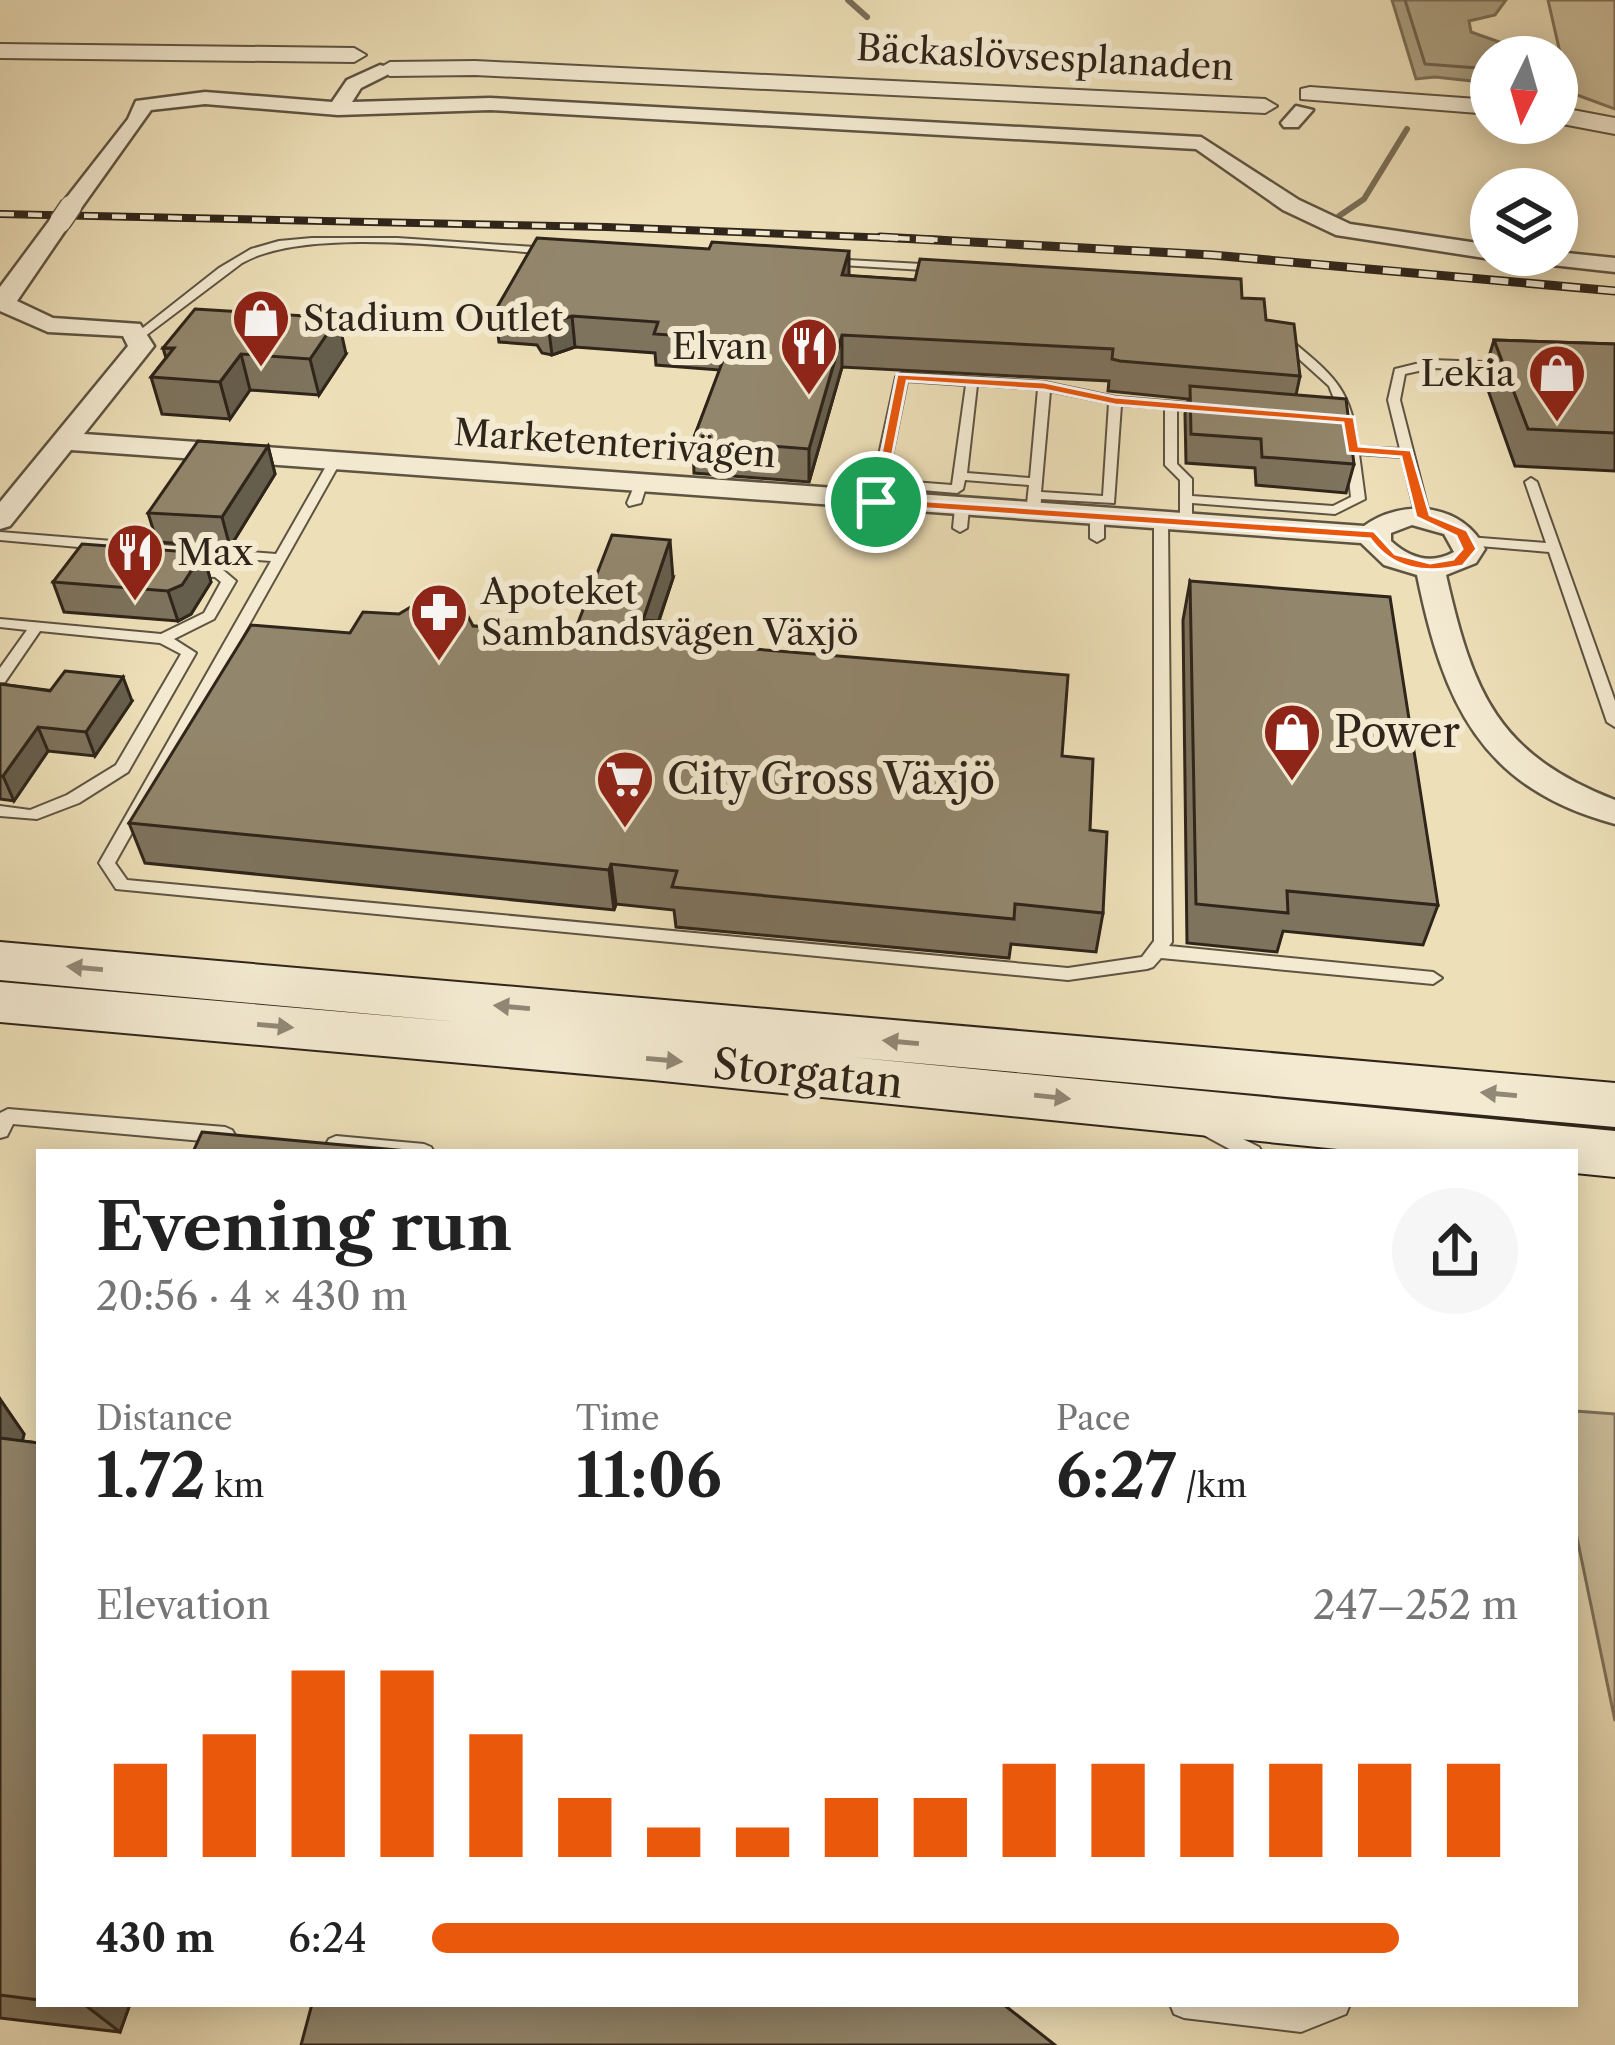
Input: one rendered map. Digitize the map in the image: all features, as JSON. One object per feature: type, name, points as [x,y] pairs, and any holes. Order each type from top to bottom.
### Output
[{"type":"main road","name":"Storgatan","points":[[0,961],[1615,1105]]},
{"type":"main road","name":"Storgatan","points":[[0,1002],[1573,1149]]},
{"type":"main road","name":"Storgatan","points":[[1578,1150],[1615,1154]]},
{"type":"street","name":"Bäckaslövsesplanaden","points":[[0,53],[281,62],[352,69],[393,51],[511,69],[1262,99],[1304,108],[1470,106]]},
{"type":"street","points":[[338,109],[352,69]]},
{"type":"street","points":[[0,520],[141,346],[131,329],[48,325],[3,306],[12,282],[138,120],[142,105],[205,98],[338,109],[490,104],[1202,143],[1291,205],[1344,230],[1470,249]]},
{"type":"street","points":[[1578,119],[1615,126]]},
{"type":"street","points":[[1578,261],[1615,265]]},
{"type":"street","name":"Marketenterivägen","points":[[66,441],[335,461],[638,494],[878,492],[961,518],[1034,497],[1097,528],[1178,515],[1374,535]]},
{"type":"street","points":[[1424,517],[1451,526],[1468,541],[1466,557],[1430,568],[1390,557],[1374,535],[1384,522],[1424,517]]},
{"type":"street","points":[[1430,568],[1458,686],[1475,720],[1518,764],[1553,787],[1615,813]]},
{"type":"lane","points":[[136,338],[167,320],[221,270],[279,242],[566,251]]},
{"type":"lane","points":[[814,261],[955,270]]},
{"type":"lane","points":[[1178,515],[1335,510],[1358,499],[1349,420],[1334,384],[1270,328]]},
{"type":"lane","points":[[1424,517],[1394,400],[1399,372],[1432,364],[1523,366]]},
{"type":"lane","points":[[972,381],[957,489],[878,492],[902,377],[972,381],[1044,386],[1115,401],[1215,408]]},
{"type":"lane","points":[[1034,497],[1044,386]]},
{"type":"lane","points":[[960,476],[1034,497],[1109,500],[1115,401]]},
{"type":"lane","points":[[335,461],[106,862],[122,885],[1068,974],[1148,963],[1162,942],[1169,588],[1186,479],[1172,465],[1171,405]]},
{"type":"lane","points":[[1327,418],[1349,420]]},
{"type":"lane","points":[[1352,450],[1406,453]]},
{"type":"lane","points":[[1531,482],[1615,722]]},
{"type":"lane","points":[[0,536],[280,558]]},
{"type":"lane","points":[[1468,541],[1553,548]]},
{"type":"lane","points":[[112,566],[100,562],[100,556],[125,547]]},
{"type":"lane","points":[[161,570],[218,573],[229,581],[209,616],[163,639]]},
{"type":"lane","points":[[0,623],[163,639],[189,652],[122,768],[73,799],[31,815],[0,811]]},
{"type":"lane","points":[[2,674],[35,628]]},
{"type":"lane","points":[[1156,951],[1433,978]]},
{"type":"lane","points":[[1121,1104],[1214,1130],[1247,1149]]},
{"type":"lane","points":[[0,1131],[8,1116],[239,1136]]},
{"type":"lane","points":[[1400,1149],[1464,1136]]},
{"type":"lane","points":[[308,1142],[389,1149]]},
{"type":"lane","points":[[1209,2007],[1301,2018],[1328,2007]]},
{"type":"shaded area","points":[[1548,0],[1615,0],[1615,109],[1578,95],[1578,36],[1556,36]]},
{"type":"shaded area","points":[[1578,1411],[1615,1414],[1615,1721],[1578,1542]]},
{"type":"water","points":[[1392,0],[1506,0],[1495,15],[1469,21],[1471,32],[1482,36],[1470,36],[1470,81],[1416,79]]},
{"type":"building","points":[[537,238],[709,249],[712,242],[849,251],[842,275],[915,280],[920,259],[1241,279],[1242,298],[1264,299],[1266,320],[1294,324],[1300,376],[1120,361],[1112,359],[1113,349],[842,335],[809,449],[693,440],[731,339],[654,334],[658,322],[572,316],[548,323],[538,321],[533,313],[495,311]]},
{"type":"building","points":[[195,309],[338,318],[310,359],[241,354],[220,382],[151,377],[174,348],[163,348]]},
{"type":"building","points":[[1494,340],[1615,344],[1615,433],[1528,429]]},
{"type":"building","points":[[1190,386],[1346,399],[1354,464],[1262,457],[1261,439],[1191,434]]},
{"type":"building","points":[[198,441],[268,446],[222,517],[148,513]]},
{"type":"building","name":"City Gross Växjö","points":[[612,535],[670,540],[643,620],[743,627],[754,649],[1068,675],[1062,756],[1093,759],[1090,830],[1107,832],[1103,913],[1015,904],[1014,919],[672,887],[677,871],[611,864],[609,870],[129,823],[251,625],[350,633],[363,612],[399,614],[419,602],[462,605],[473,626],[574,633]]},
{"type":"building","points":[[82,544],[203,553],[182,585],[168,591],[53,582]]},
{"type":"building","name":"Power","points":[[1190,581],[1390,597],[1438,905],[1287,891],[1288,913],[1196,904]]},
{"type":"building","points":[[65,671],[123,677],[86,732],[38,727],[0,776],[0,684],[50,691]]},
{"type":"building","points":[[202,1132],[386,1149],[194,1149]]},
{"type":"building","points":[[0,1438],[36,1443],[36,2000],[0,1995]]},
{"type":"building","points":[[311,2007],[1007,2007],[1055,2045],[301,2045]]},
{"type":"waterway","points":[[848,0],[867,17]]},
{"type":"waterway","points":[[1339,216],[1364,199],[1407,129]]},
{"type":"railway","points":[[0,214],[912,239]]},
{"type":"railway","points":[[880,237],[912,239]]},
{"type":"railway","points":[[912,239],[945,240]]},
{"type":"railway","points":[[912,239],[1212,255],[1615,291]]},
{"type":"place","name":"Stadium Outlet","points":[[261,369]]},
{"type":"place","name":"Elvan","points":[[809,397]]},
{"type":"place","name":"Lekia","points":[[1557,424]]},
{"type":"place","name":"Max","points":[[135,603]]},
{"type":"place","name":"Apoteket Sambandsvägen Växjö","points":[[439,663]]},
{"type":"place","name":"Power","points":[[1292,783]]},
{"type":"place","name":"City Gross Växjö","points":[[625,830]]},
{"type":"route","points":[[902,377],[1044,386],[1115,401],[1349,420],[1352,450],[1406,453],[1424,517],[1462,533],[1470,549],[1458,563],[1430,568],[1390,557],[1374,535],[876,502],[902,377]]}]
